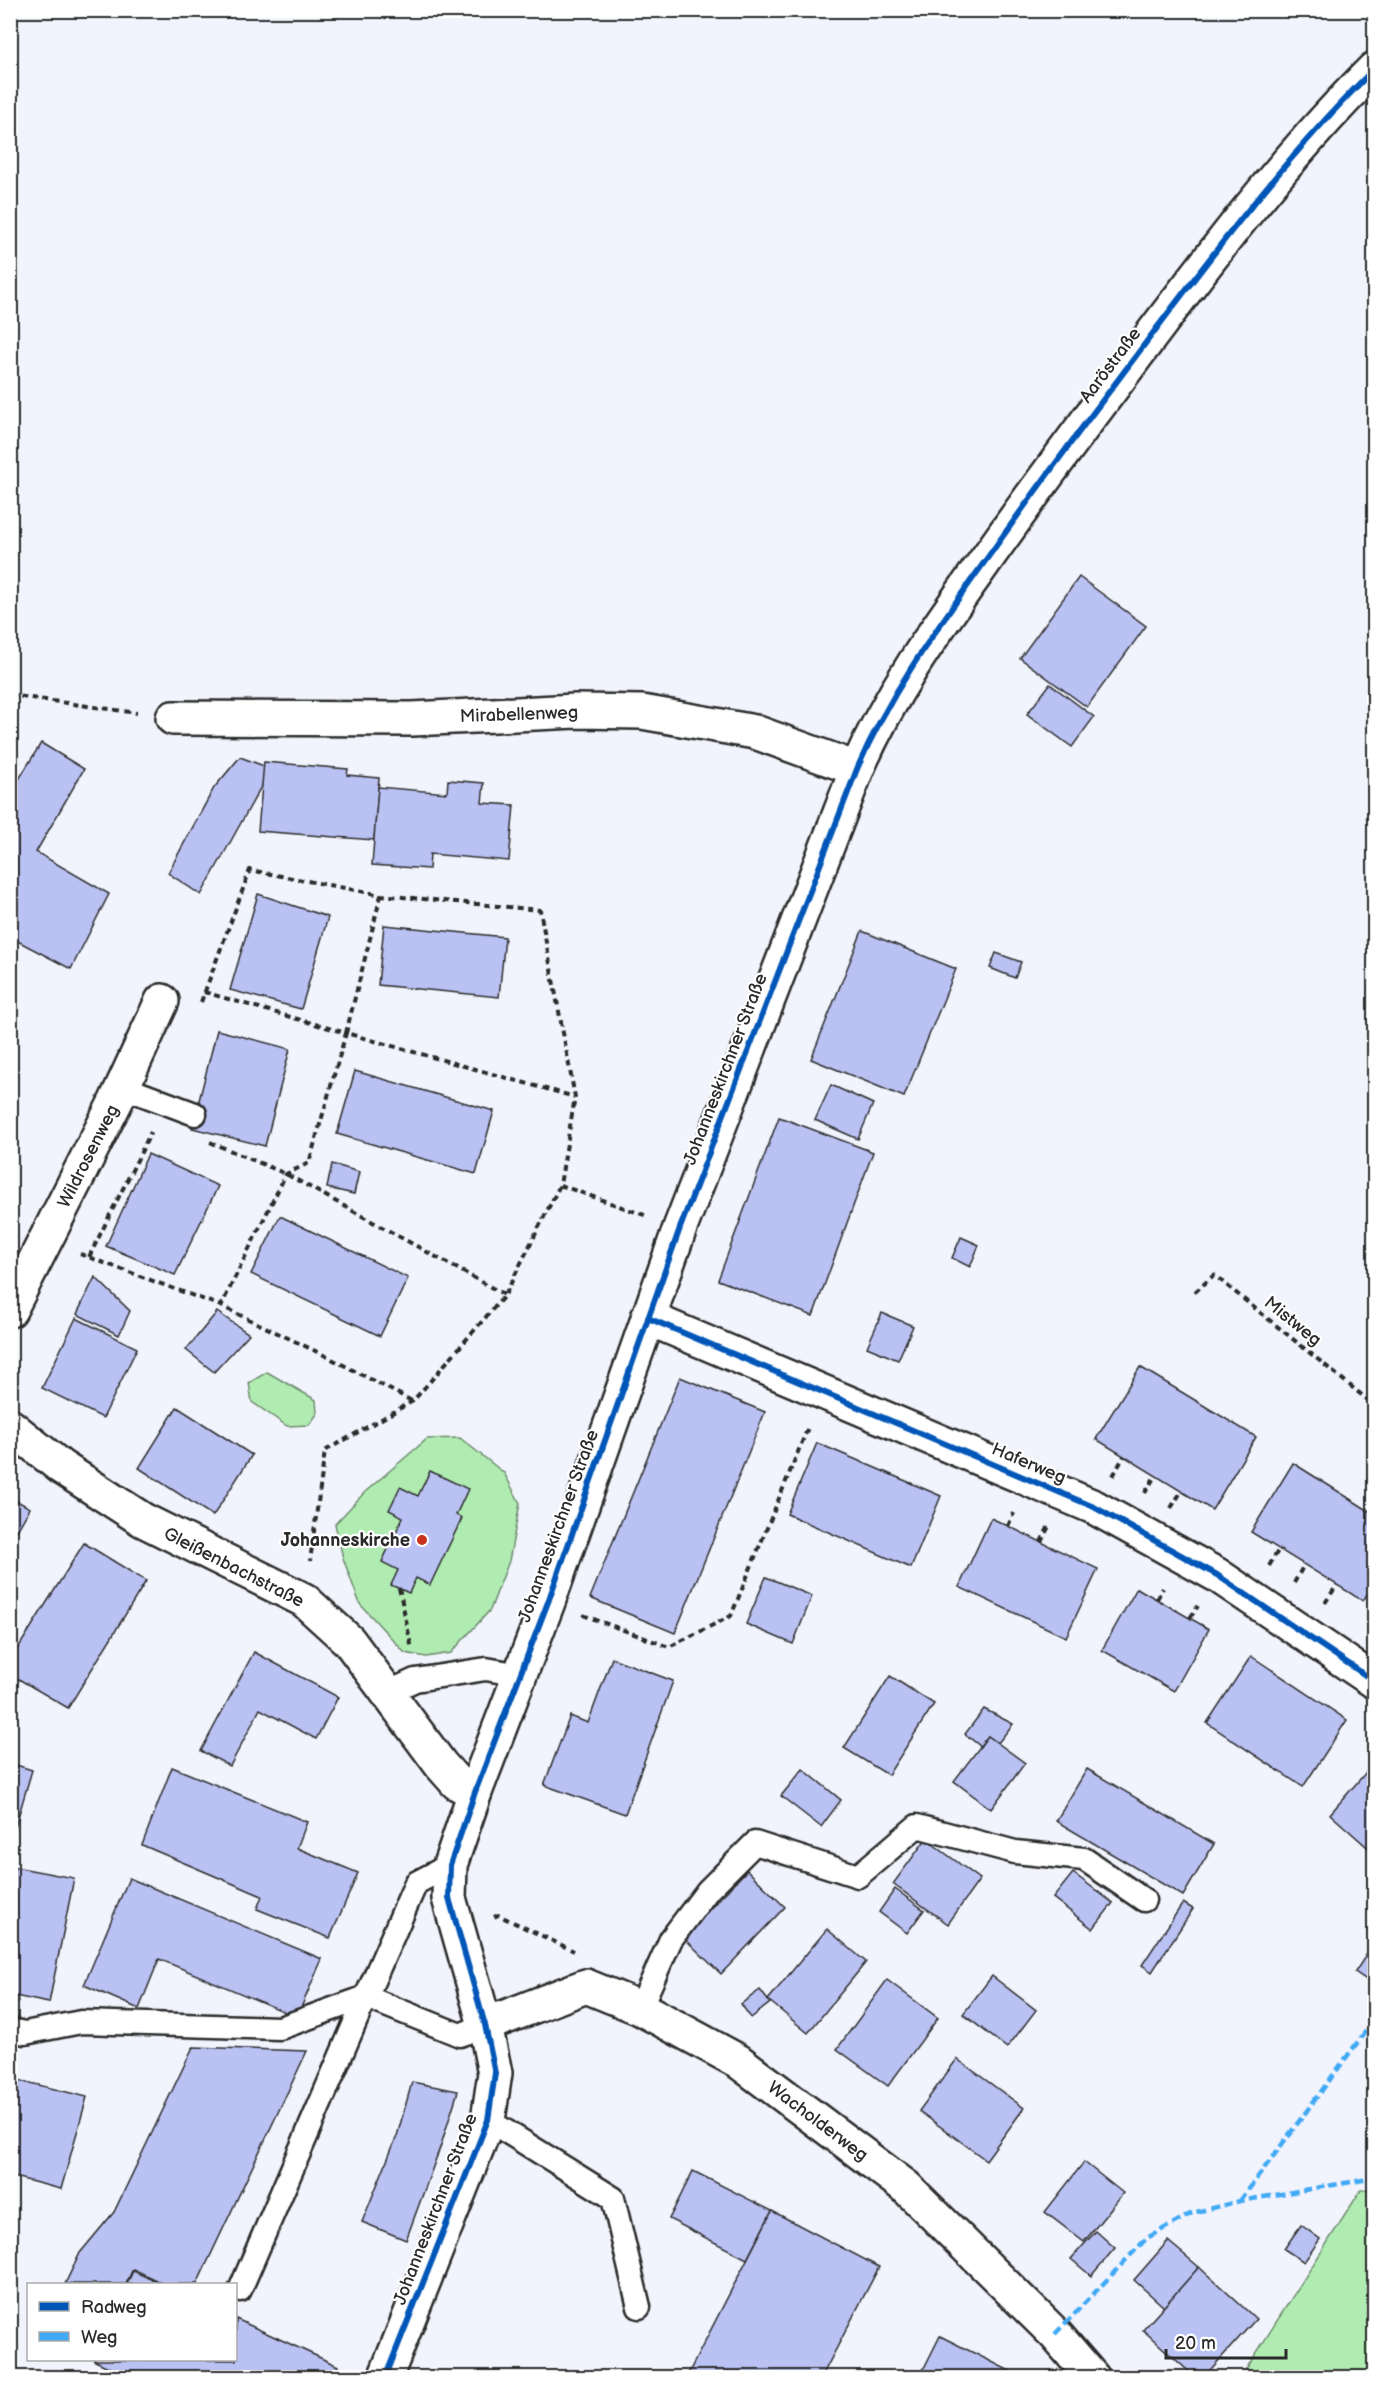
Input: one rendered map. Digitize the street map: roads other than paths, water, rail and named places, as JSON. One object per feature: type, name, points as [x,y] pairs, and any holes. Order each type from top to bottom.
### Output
[{"type":"street","name":"Aaröstraße","points":[[892,696],[969,583],[1155,330],[1326,119],[1374,69]]},
{"type":"street","name":"Johanneskirchner Straße","points":[[385,2378],[488,2121],[495,2073],[485,2025],[448,1898],[450,1865],[548,1602],[680,1228],[857,769],[892,696]]},
{"type":"street","name":"Mirabellenweg","points":[[173,718],[412,719],[576,711],[642,712],[755,732],[857,769]]},
{"type":"street","name":"Wildrosenweg","points":[[10,1310],[123,1087],[162,1001]]},
{"type":"street","name":"Haferweg","points":[[648,1318],[1094,1507],[1217,1575],[1374,1681]]},
{"type":"street","name":"Gleißenbachstraße","points":[[10,1426],[61,1467],[143,1520],[304,1600],[401,1686],[441,1766],[457,1783],[476,1792]]},
{"type":"street","name":"Wacholderweg","points":[[485,2025],[586,1986],[640,2008],[738,2061],[906,2187],[1056,2334],[1093,2378]]},
{"type":"lane","points":[[123,1087],[195,1114]]},
{"type":"lane","points":[[401,1686],[486,1669],[521,1675]]},
{"type":"lane","points":[[640,2008],[671,1939],[708,1890],[755,1843],[858,1876],[917,1826],[1015,1852],[1084,1859],[1144,1900]]},
{"type":"lane","points":[[240,2290],[416,1883],[450,1865]]},
{"type":"lane","points":[[10,2030],[25,2033],[81,2022],[280,2028],[366,1997],[460,2036],[485,2025]]},
{"type":"lane","points":[[488,2121],[613,2198],[639,2307]]},
{"type":"place","name":"Johanneskirche","points":[[422,1540]]}]
